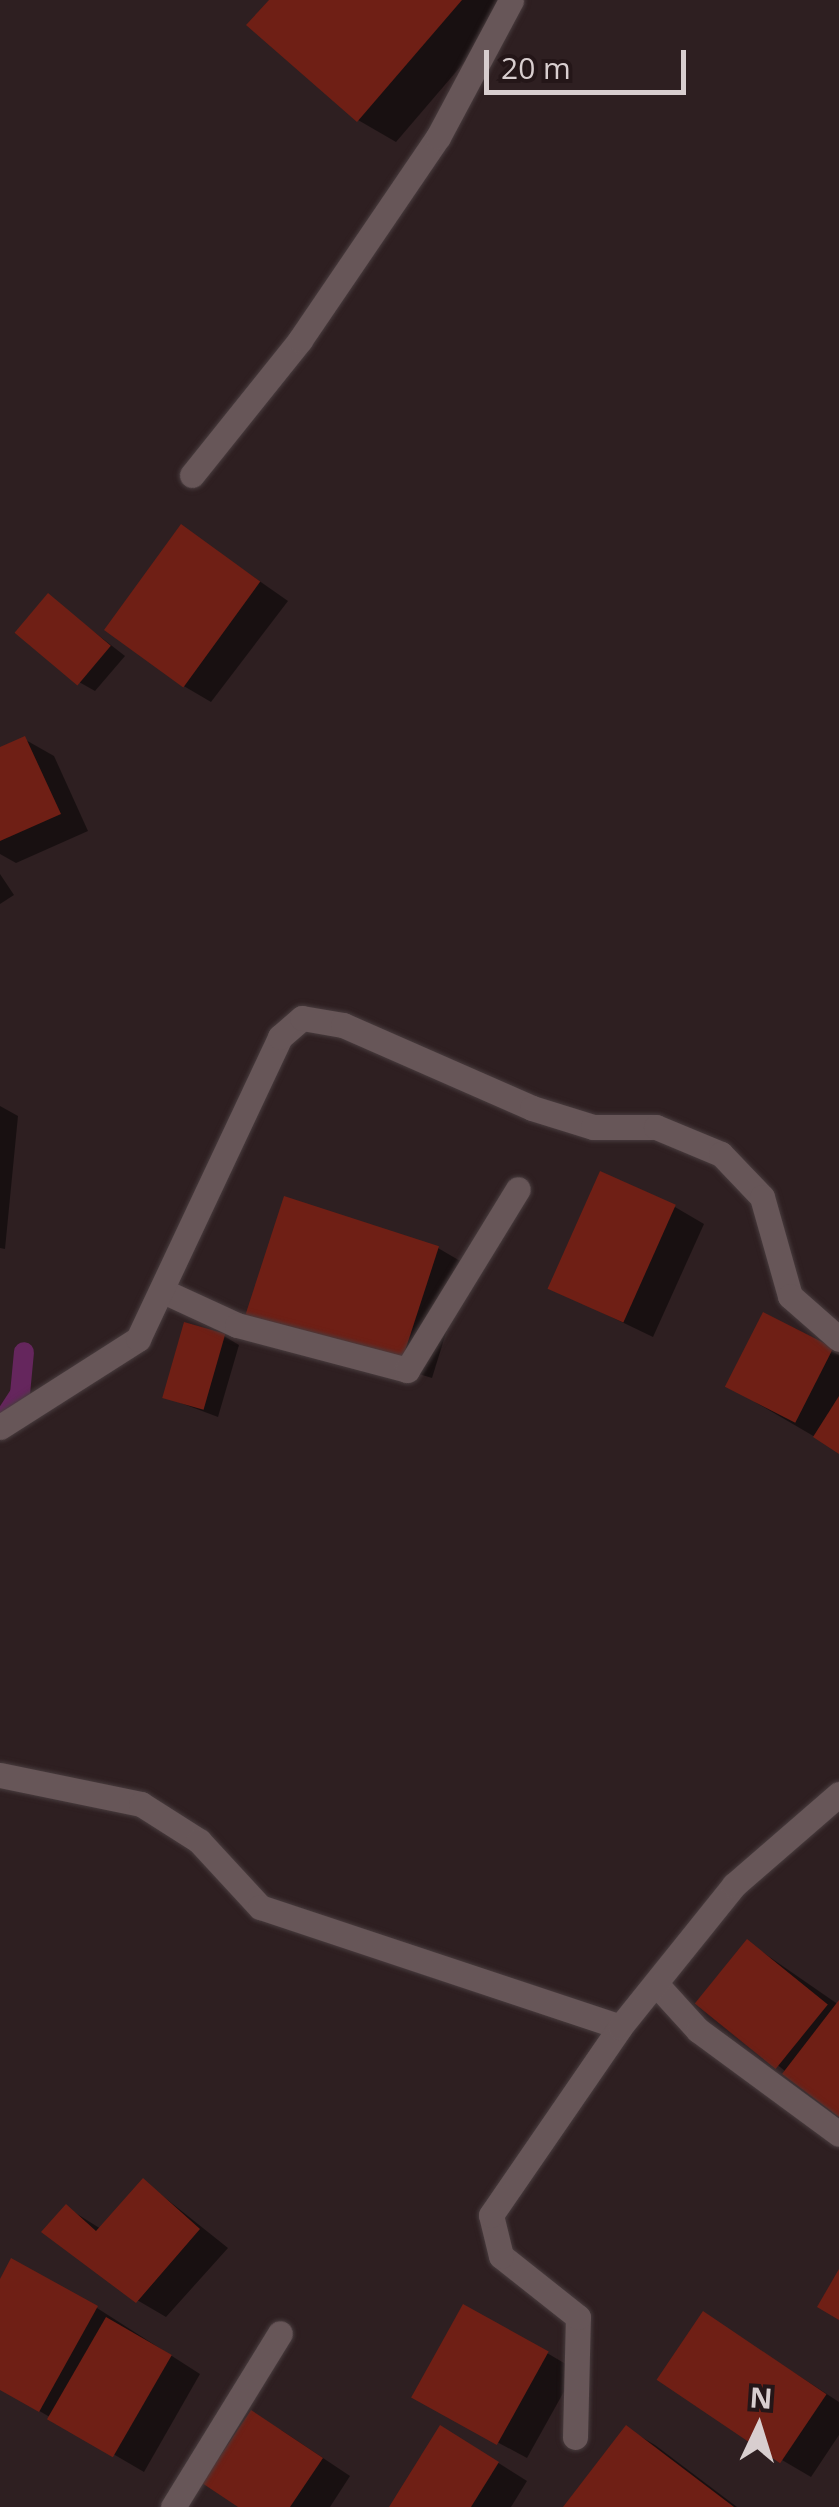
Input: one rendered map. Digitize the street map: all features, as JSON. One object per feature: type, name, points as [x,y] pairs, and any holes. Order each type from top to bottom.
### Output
[{"type":"street","points":[[192,475],[300,340],[438,137],[512,0]]},
{"type":"street","points":[[0,1428],[138,1339],[164,1292],[280,1038],[292,1021],[313,1017],[532,1108],[592,1127],[656,1127],[721,1154],[762,1197],[790,1296],[839,1339]]},
{"type":"street","points":[[164,1292],[236,1325],[407,1370],[518,1189]]},
{"type":"street","points":[[0,1775],[141,1804],[199,1841],[260,1907],[620,2027]]},
{"type":"street","points":[[575,2437],[578,2317],[501,2256],[490,2215],[620,2027],[734,1885],[839,1794]]},
{"type":"street","points":[[658,1984],[698,2030],[839,2134]]},
{"type":"street","points":[[173,2507],[280,2333]]},
{"type":"building","points":[[269,0],[462,0],[357,122],[246,25]]},
{"type":"building","points":[[181,524],[260,582],[183,688],[104,630]]},
{"type":"building","points":[[48,593],[111,646],[77,686],[15,633]]},
{"type":"building","points":[[25,736],[61,814],[0,841],[0,747]]},
{"type":"building","points":[[600,1171],[676,1205],[623,1323],[548,1289]]},
{"type":"building","points":[[284,1196],[439,1246],[400,1365],[245,1315]]},
{"type":"building","points":[[763,1312],[833,1348],[795,1423],[725,1387]]},
{"type":"building","points":[[184,1322],[225,1334],[204,1410],[162,1398]]},
{"type":"building","points":[[839,1396],[839,1454],[813,1437]]},
{"type":"building","points":[[747,1939],[828,2004],[776,2069],[695,2004]]},
{"type":"building","points":[[839,2000],[839,2117],[782,2074]]},
{"type":"building","points":[[143,2178],[200,2229],[136,2303],[41,2232],[66,2204],[96,2231]]},
{"type":"building","points":[[11,2258],[98,2306],[39,2412],[0,2390],[0,2279]]},
{"type":"building","points":[[839,2269],[839,2320],[817,2307]]},
{"type":"building","points":[[463,2304],[549,2352],[497,2445],[411,2398]]},
{"type":"building","points":[[703,2311],[827,2394],[780,2463],[657,2380]]},
{"type":"building","points":[[106,2317],[172,2355],[113,2457],[47,2419]]},
{"type":"building","points":[[251,2410],[323,2458],[290,2507],[238,2507],[202,2483]]},
{"type":"building","points":[[440,2425],[499,2462],[471,2507],[389,2507]]},
{"type":"building","points":[[626,2425],[734,2507],[563,2507]]},
{"type":"waterway","points":[[1,1423],[20,1394],[24,1352]]}]
